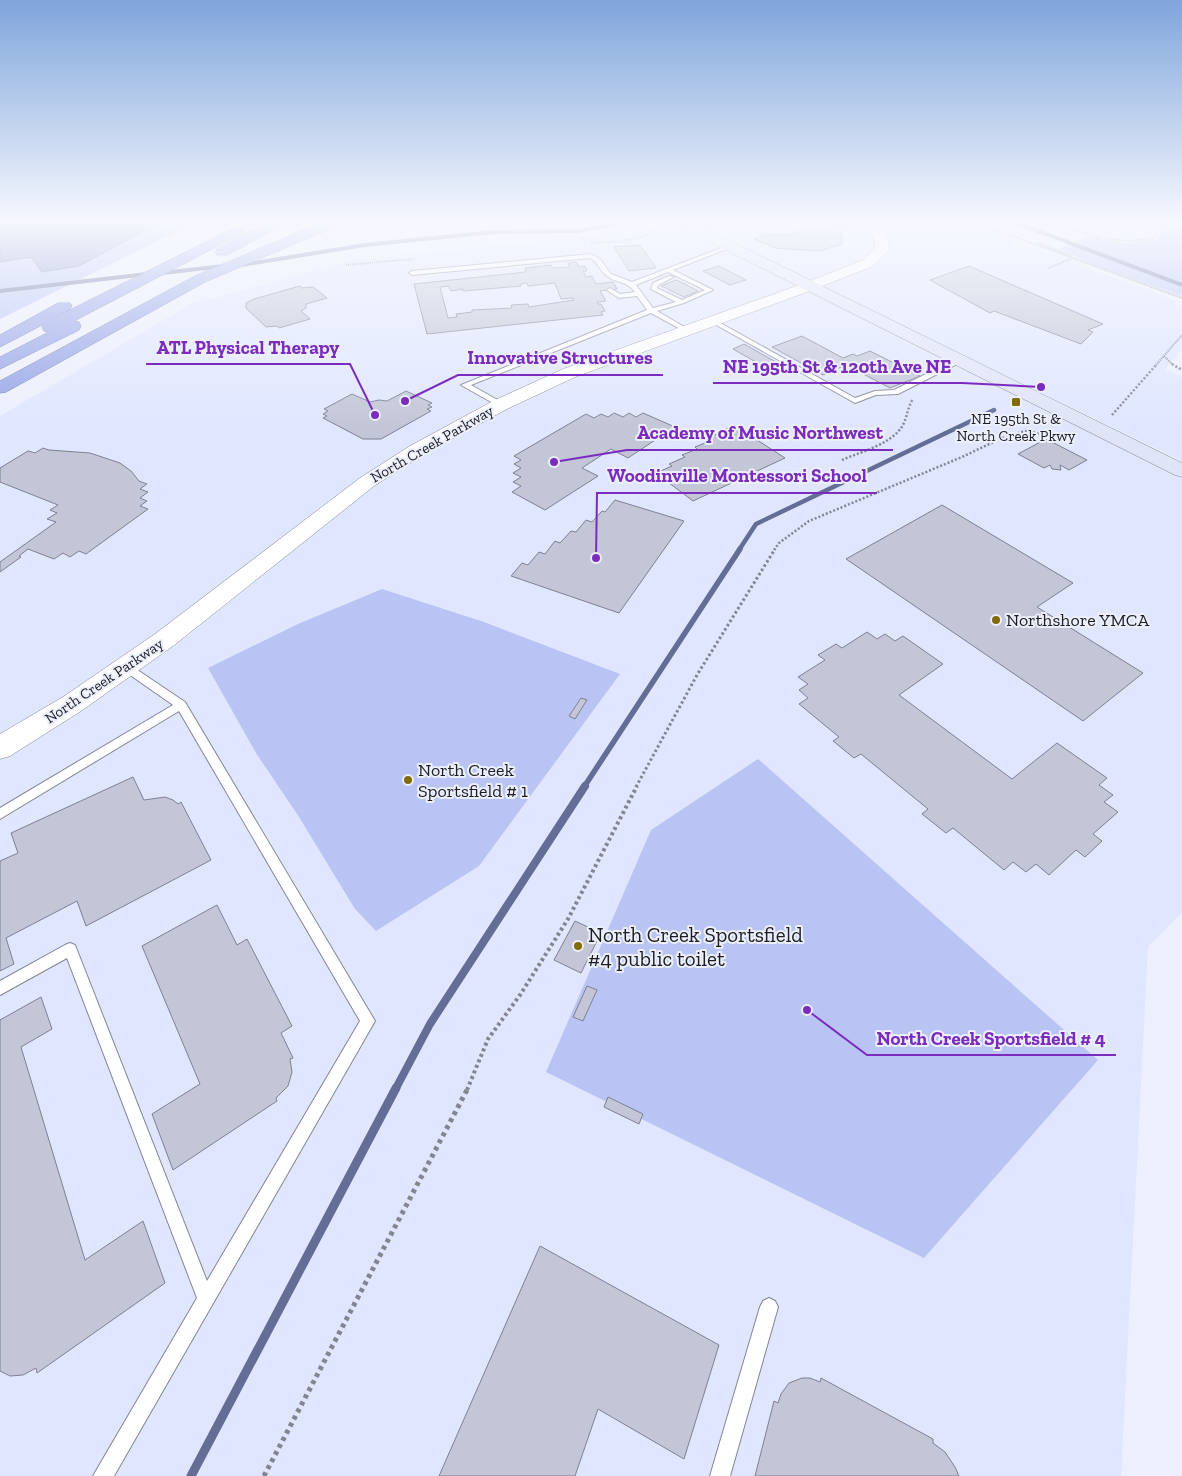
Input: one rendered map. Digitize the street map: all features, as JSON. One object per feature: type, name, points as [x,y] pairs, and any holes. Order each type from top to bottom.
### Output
[{"type":"highway","points":[[0,342],[95,289]]},
{"type":"highway","points":[[0,347],[118,289]]},
{"type":"highway","points":[[0,353],[119,289]]},
{"type":"highway","points":[[0,364],[135,289]]},
{"type":"highway","points":[[0,370],[137,289]]},
{"type":"highway","points":[[0,388],[182,289]]},
{"type":"main road","points":[[816,289],[1182,471]]},
{"type":"street","name":"North Creek Parkway","points":[[0,748],[72,704],[127,667],[217,601],[368,482],[417,450],[500,405],[569,373],[802,289]]},
{"type":"lane","points":[[635,289],[651,311],[686,330]]},
{"type":"lane","points":[[654,289],[667,292],[682,302]]},
{"type":"lane","points":[[500,405],[465,385],[651,311],[682,302],[710,290],[707,289]]},
{"type":"lane","points":[[610,290],[619,296],[639,294]]},
{"type":"lane","points":[[713,321],[855,402],[875,393],[895,392],[961,360]]},
{"type":"lane","points":[[104,1476],[368,1021],[181,705],[127,667]]},
{"type":"lane","points":[[0,814],[181,705]]},
{"type":"lane","points":[[0,988],[70,949],[206,1300]]},
{"type":"lane","points":[[720,1476],[769,1307]]},
{"type":"path","points":[[1156,289],[1182,298]]},
{"type":"path","points":[[1112,415],[1182,335]]},
{"type":"path","points":[[1164,356],[1175,367],[1182,370]]},
{"type":"path","points":[[842,460],[886,439],[900,430],[908,406],[916,397]]},
{"type":"path","points":[[264,1476],[469,1086],[488,1039],[520,995],[568,919],[605,845],[697,675],[779,543],[809,521],[962,457],[1002,438],[1025,431],[1068,439]]},
{"type":"shaded area","points":[[0,289],[61,289],[0,319]]},
{"type":"shaded area","points":[[246,289],[817,289],[1182,471],[1182,912],[1148,947],[1121,1476],[0,1476],[0,416],[191,304]]},
{"type":"shaded area","points":[[828,289],[1144,289],[1176,301],[1182,306],[1182,348],[1165,369],[1182,377],[1182,461]]},
{"type":"shaded area","points":[[1162,289],[1182,289],[1182,296]]},
{"type":"shaded area","name":"North Creek Sportsfield # 1","points":[[382,589],[484,622],[620,674],[479,866],[376,931],[355,909],[299,817],[256,753],[208,668],[298,624]]},
{"type":"shaded area","points":[[758,759],[1098,1060],[924,1258],[546,1072],[651,830]]},
{"type":"building","points":[[290,289],[315,289],[327,298],[306,304],[306,308],[301,311],[310,319],[279,328],[277,326],[266,327],[246,308],[246,303]]},
{"type":"building","points":[[415,289],[440,289],[448,318],[457,317],[456,314],[472,312],[472,310],[512,308],[511,305],[528,304],[529,307],[574,300],[573,298],[561,299],[557,289],[617,289],[600,291],[606,301],[597,302],[601,304],[605,311],[601,312],[603,315],[427,334]]},
{"type":"building","points":[[450,289],[488,289],[463,291],[463,289],[451,291]]},
{"type":"building","points":[[667,289],[694,289],[698,291],[684,297]]},
{"type":"building","points":[[946,289],[1022,289],[1103,324],[1088,330],[1093,332],[1081,344],[994,311],[990,313]]},
{"type":"building","points":[[802,336],[843,358],[853,354],[857,356],[870,351],[920,376],[890,388],[846,365],[823,375],[772,347]]},
{"type":"building","points":[[744,344],[785,367],[773,372],[733,349]]},
{"type":"building","points":[[406,391],[432,403],[428,405],[432,407],[427,409],[431,411],[381,439],[363,439],[323,418],[327,416],[323,414],[328,411],[324,409],[352,394],[370,402],[387,401]]},
{"type":"building","points":[[614,413],[623,417],[629,413],[636,417],[643,413],[675,427],[628,458],[611,449],[582,468],[598,476],[545,510],[512,492],[521,486],[513,482],[521,477],[513,473],[521,468],[514,464],[521,460],[514,456],[586,414],[594,418],[601,414],[608,417]]},
{"type":"building","points":[[734,425],[785,458],[693,501],[656,473],[672,466],[669,464],[685,457],[682,455],[697,449],[695,447],[710,441],[707,439]]},
{"type":"building","points":[[1046,439],[1087,460],[1069,470],[1060,465],[1061,470],[1052,469],[1050,465],[1044,468],[1018,454]]},
{"type":"building","points":[[43,448],[90,453],[120,463],[131,471],[139,481],[147,484],[140,489],[148,492],[140,498],[147,501],[140,506],[148,509],[86,554],[79,551],[70,557],[63,553],[54,559],[28,549],[19,556],[21,557],[0,572],[0,562],[56,522],[47,519],[57,513],[50,510],[58,505],[0,482],[0,468],[28,451],[35,453]]},
{"type":"building","points":[[615,500],[684,521],[619,613],[511,576],[522,563],[528,565],[539,552],[545,554],[555,541],[560,543],[571,531],[576,532],[586,520],[592,522],[602,511],[605,512]]},
{"type":"building","name":"Northshore YMCA","points":[[942,505],[1073,583],[1037,607],[1143,673],[1083,721],[846,559]]},
{"type":"building","points":[[867,632],[877,639],[885,634],[895,641],[903,636],[943,664],[899,695],[1012,779],[1057,743],[1107,778],[1099,785],[1113,795],[1104,802],[1118,812],[1093,834],[1102,841],[1085,857],[1076,850],[1049,875],[1036,864],[1026,872],[1013,862],[1004,870],[953,828],[946,833],[922,814],[928,809],[861,754],[854,758],[833,741],[839,737],[799,704],[808,698],[799,690],[808,684],[798,677],[825,660],[818,655],[836,644],[842,648]]},
{"type":"building","points":[[581,698],[587,700],[575,719],[569,716]]},
{"type":"building","points":[[133,777],[144,800],[165,797],[178,804],[181,802],[211,860],[86,926],[77,901],[6,938],[14,964],[0,971],[0,861],[18,853],[11,833]]},
{"type":"building","points":[[217,905],[237,945],[247,939],[292,1026],[281,1033],[293,1058],[290,1059],[292,1072],[288,1086],[276,1098],[277,1101],[173,1170],[152,1114],[200,1084],[142,946]]},
{"type":"building","name":"North Creek Sportsfield #4 public toilet","points":[[575,921],[601,933],[581,973],[554,960]]},
{"type":"building","points":[[587,986],[597,990],[583,1021],[573,1017]]},
{"type":"building","points":[[41,997],[52,1029],[21,1047],[85,1260],[143,1221],[165,1283],[37,1373],[36,1368],[23,1375],[10,1376],[0,1371],[0,1020]]},
{"type":"building","points":[[608,1097],[643,1114],[639,1124],[604,1107]]},
{"type":"building","points":[[540,1246],[719,1345],[684,1459],[598,1409],[575,1476],[439,1476]]},
{"type":"building","points":[[802,1378],[810,1378],[820,1382],[821,1378],[933,1439],[933,1443],[945,1452],[959,1476],[755,1476],[774,1401],[778,1403],[781,1394],[789,1383]]},
{"type":"waterway","points":[[0,291],[18,289]]},
{"type":"waterway","points":[[739,550],[756,524],[994,410]]},
{"type":"waterway","points":[[584,787],[740,549]]},
{"type":"waterway","points":[[395,1090],[430,1024],[585,786]]},
{"type":"waterway","points":[[191,1476],[396,1088]]},
{"type":"place","name":"NE 195th St & 120th Ave NE","points":[[1041,387]]},
{"type":"place","name":"Innovative Structures","points":[[405,401]]},
{"type":"place","name":"NE 195th St & North Creek Pkwy","points":[[1016,402]]},
{"type":"place","name":"ATL Physical Therapy","points":[[375,415]]},
{"type":"place","name":"Academy of Music Northwest","points":[[554,462]]},
{"type":"place","name":"Woodinville Montessori School","points":[[596,558]]},
{"type":"place","name":"Northshore YMCA","points":[[996,620]]},
{"type":"place","name":"North Creek Sportsfield # 1","points":[[408,780]]},
{"type":"place","name":"North Creek Sportsfield #4 public toilet","points":[[578,946]]},
{"type":"place","name":"North Creek Sportsfield # 4","points":[[807,1010]]}]
